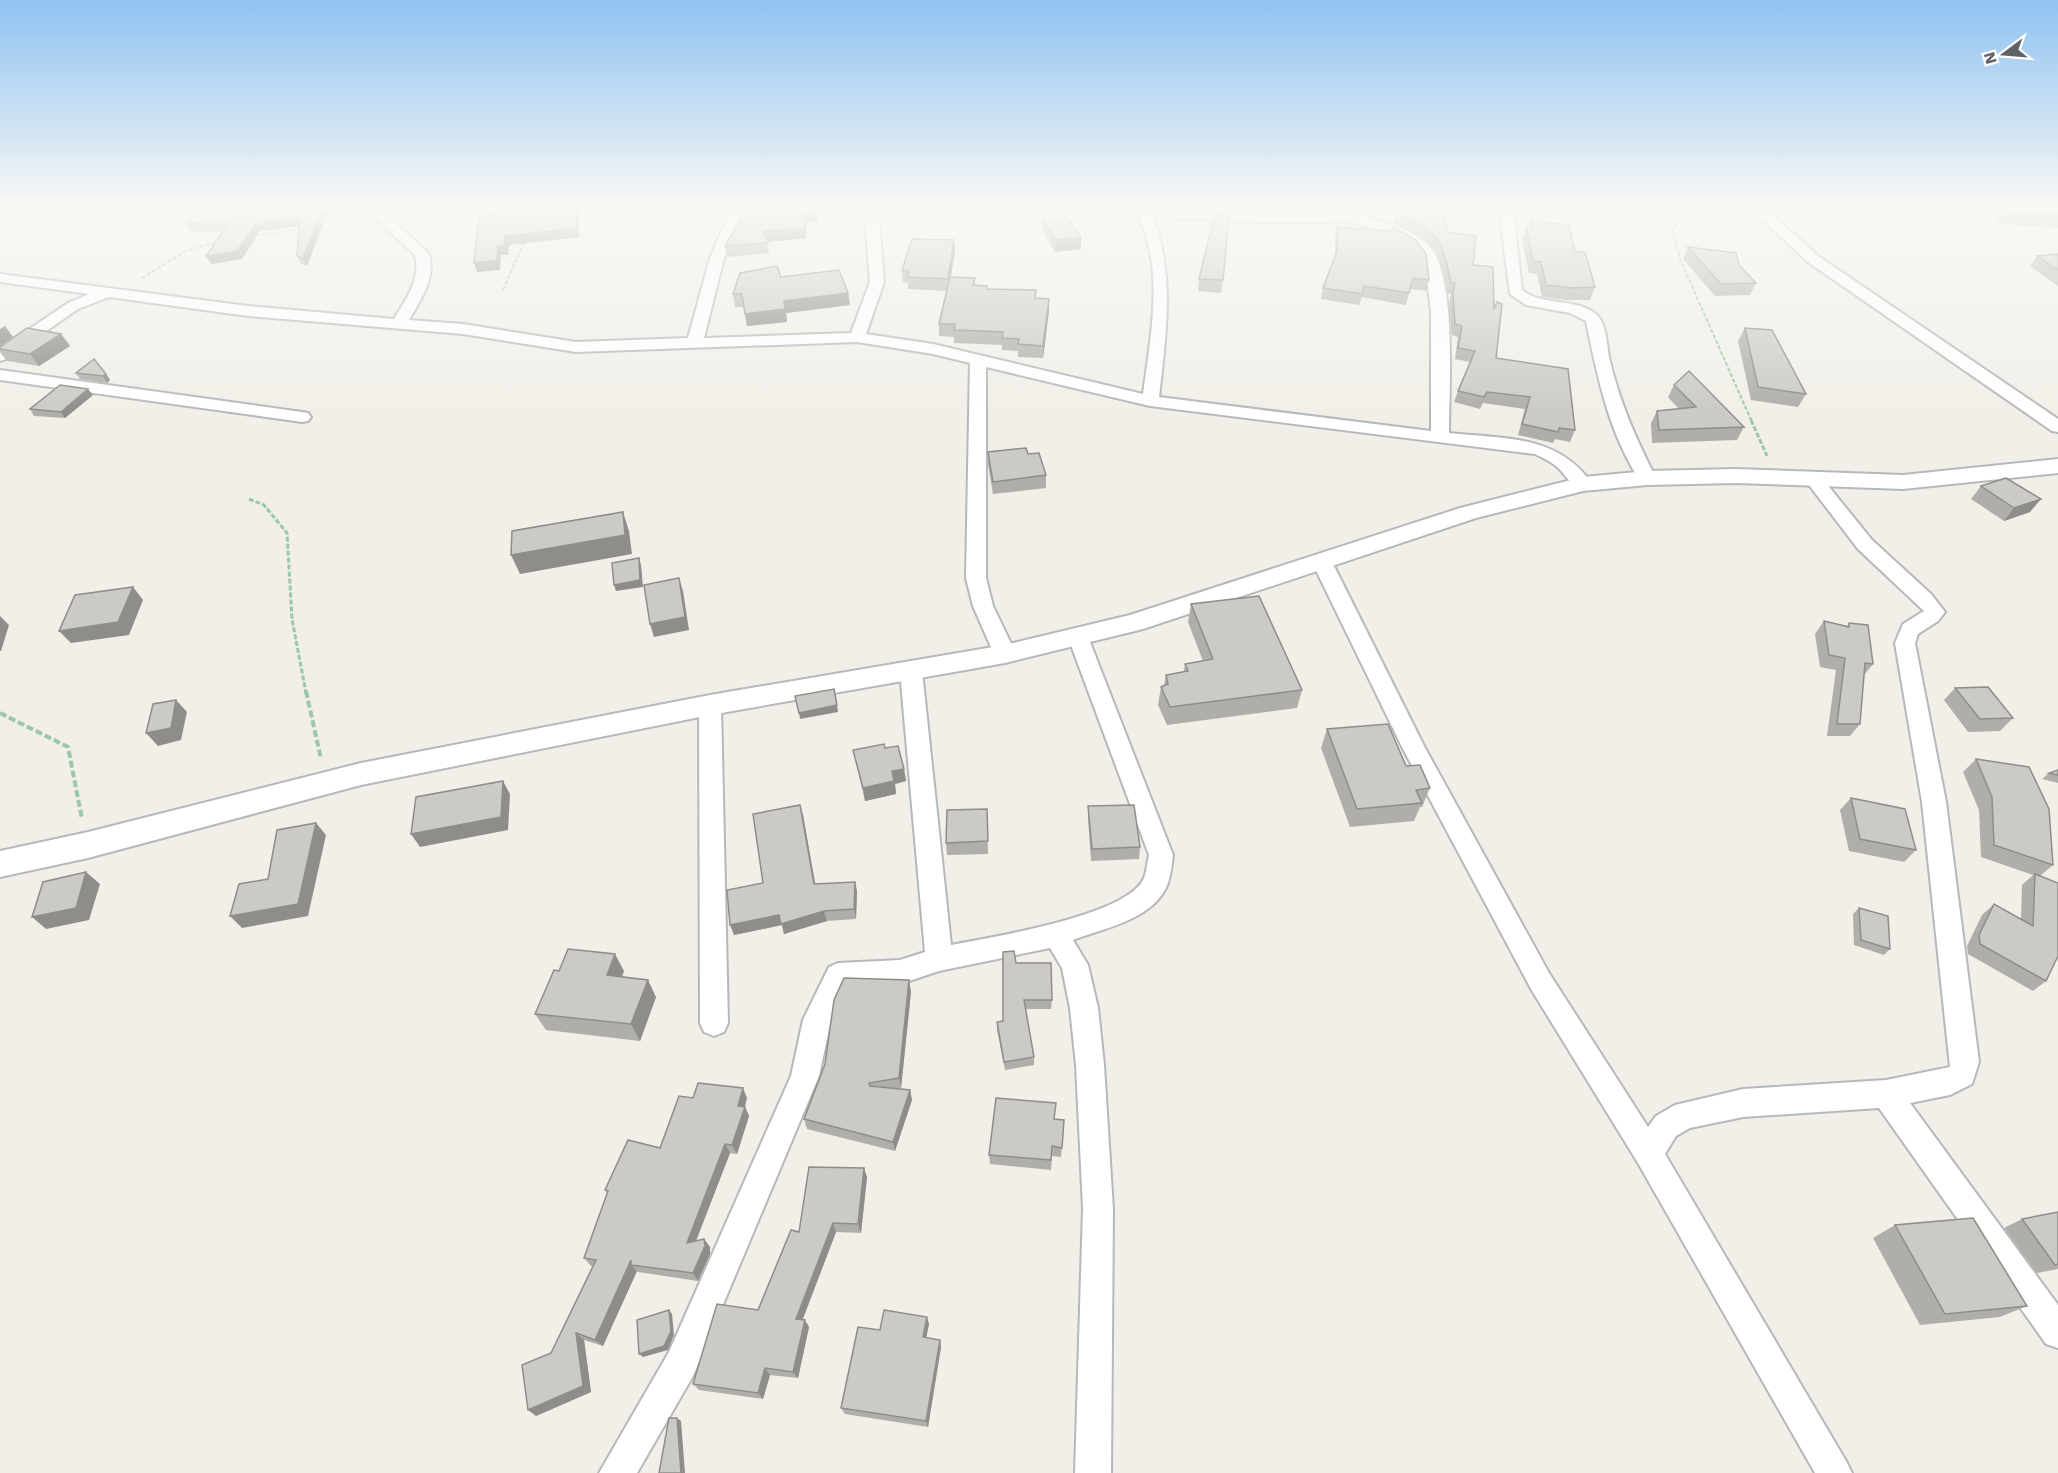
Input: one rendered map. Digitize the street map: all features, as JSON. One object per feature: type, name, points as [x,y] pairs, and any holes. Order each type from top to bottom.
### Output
[{"type":"street","points":[[399,322],[422,284],[423,277]]},
{"type":"street","points":[[695,343],[712,277]]},
{"type":"street","points":[[857,337],[877,282],[877,277]]},
{"type":"street","points":[[1150,401],[1161,314],[1161,277]]},
{"type":"street","points":[[1434,277],[1438,306],[1440,435]]},
{"type":"street","points":[[1513,277],[1515,291],[1526,299],[1582,312],[1593,319],[1606,378],[1621,425],[1647,478]]},
{"type":"street","points":[[1839,277],[2058,427]]},
{"type":"street","points":[[0,278],[249,311],[463,329],[576,347],[857,337],[933,349],[1150,401],[1539,449],[1561,461],[1583,484]]},
{"type":"street","points":[[0,356],[73,306],[115,293]]},
{"type":"street","points":[[978,361],[976,578],[983,606],[1005,654]]},
{"type":"street","points":[[0,375],[302,417]]},
{"type":"street","points":[[0,864],[87,845],[326,783],[710,705],[1005,654],[1078,637],[1134,623],[1468,513],[1583,484],[1647,478],[1736,476],[1903,483],[2058,466]]},
{"type":"street","points":[[1648,1153],[1666,1126],[1689,1113],[1743,1103],[1886,1094],[1950,1082],[1962,1075],[1965,1062],[1934,802],[1905,643],[1907,632],[1935,612],[1928,602],[1885,565],[1848,527],[1815,481]]},
{"type":"street","points":[[1322,562],[1413,747],[1540,981],[1648,1153],[1834,1473]]},
{"type":"street","points":[[617,1473],[681,1364],[805,1076],[816,1020],[838,975],[900,972],[939,959],[1056,934],[1127,909],[1145,896],[1156,882],[1161,855],[1078,637]]},
{"type":"street","points":[[911,671],[939,959]]},
{"type":"street","points":[[710,705],[714,1023]]},
{"type":"street","points":[[1056,934],[1075,965],[1084,1008],[1090,1065],[1098,1209],[1093,1473]]},
{"type":"street","points":[[1886,1094],[2058,1332]]},
{"type":"path","points":[[115,293],[141,277]]},
{"type":"path","points":[[503,290],[509,277]]},
{"type":"path","points":[[1688,277],[1777,478]]},
{"type":"path","points":[[249,499],[264,505],[287,533],[286,570],[294,639],[326,783]]},
{"type":"path","points":[[0,713],[68,747],[87,845]]},
{"type":"building","points":[[739,277],[842,277],[848,293],[784,301],[785,309],[745,314],[742,294],[733,294]]},
{"type":"building","points":[[907,277],[948,277],[948,279]]},
{"type":"building","points":[[950,277],[975,278],[973,285],[987,286],[987,289],[1036,290],[1035,298],[1049,299],[1043,346],[1018,344],[1019,339],[1002,338],[1003,332],[954,330],[955,324],[939,324]]},
{"type":"building","points":[[1200,277],[1223,277],[1223,280],[1199,279]]},
{"type":"building","points":[[1327,277],[1429,277],[1429,280],[1413,278],[1409,293],[1364,286],[1362,294],[1323,288]]},
{"type":"building","points":[[1450,277],[1493,277],[1494,309],[1497,302],[1502,304],[1496,358],[1568,369],[1575,430],[1559,428],[1558,432],[1522,424],[1530,397],[1487,392],[1484,397],[1458,391],[1475,351],[1458,348],[1462,326],[1455,324],[1453,293],[1455,283],[1451,283]]},
{"type":"building","points":[[1544,277],[1592,277],[1595,287],[1572,288],[1546,285]]},
{"type":"building","points":[[1715,277],[1750,277],[1756,283],[1721,284]]},
{"type":"building","points":[[27,328],[61,334],[30,354],[0,349]]},
{"type":"building","points":[[1745,328],[1772,330],[1806,394],[1758,387]]},
{"type":"building","points":[[94,359],[106,374],[103,376],[76,373]]},
{"type":"building","points":[[1689,371],[1744,427],[1659,430],[1657,411],[1696,407],[1674,385]]},
{"type":"building","points":[[60,385],[88,389],[61,412],[30,409]]},
{"type":"building","points":[[1026,448],[1028,454],[1039,453],[1046,475],[993,482],[988,452]]},
{"type":"building","points":[[2006,478],[2041,499],[2014,508],[1981,486]]},
{"type":"building","points":[[623,512],[625,535],[511,555],[512,531]]},
{"type":"building","points":[[639,558],[640,580],[614,585],[612,563]]},
{"type":"building","points":[[679,578],[685,617],[650,624],[644,585]]},
{"type":"building","points":[[133,587],[118,622],[59,631],[75,595]]},
{"type":"building","points":[[1259,596],[1302,690],[1170,707],[1161,687],[1168,684],[1166,675],[1188,671],[1185,664],[1213,659],[1191,604]]},
{"type":"building","points":[[1824,621],[1849,627],[1849,623],[1868,625],[1873,664],[1865,663],[1860,724],[1837,724],[1845,658],[1829,655]]},
{"type":"building","points":[[1988,687],[2013,718],[1980,719],[1955,688]]},
{"type":"building","points":[[834,689],[837,705],[799,713],[795,696]]},
{"type":"building","points":[[176,700],[171,728],[146,733],[153,704]]},
{"type":"building","points":[[1388,724],[1406,766],[1420,765],[1430,788],[1416,790],[1422,803],[1357,809],[1327,729]]},
{"type":"building","points":[[884,744],[885,748],[898,746],[904,769],[892,771],[894,781],[863,788],[853,750]]},
{"type":"building","points":[[1976,759],[2029,767],[2049,809],[2053,865],[1994,845],[1992,797]]},
{"type":"building","points":[[503,781],[501,817],[411,834],[416,797]]},
{"type":"building","points":[[1851,798],[1905,809],[1916,850],[1860,839]]},
{"type":"building","points":[[800,805],[814,884],[855,882],[854,909],[824,911],[781,924],[779,915],[730,925],[727,890],[763,883],[753,814]]},
{"type":"building","points":[[1134,805],[1140,847],[1092,849],[1088,806]]},
{"type":"building","points":[[987,809],[988,841],[946,843],[947,810]]},
{"type":"building","points":[[316,823],[298,904],[230,916],[239,884],[268,879],[277,830]]},
{"type":"building","points":[[86,872],[76,908],[32,917],[43,882]]},
{"type":"building","points":[[2035,874],[2058,883],[2058,956],[2046,981],[1980,944],[1979,935],[1994,904],[2033,926]]},
{"type":"building","points":[[1859,908],[1888,916],[1890,949],[1861,940]]},
{"type":"building","points":[[568,949],[615,954],[607,975],[648,980],[631,1024],[535,1014],[554,970],[559,971]]},
{"type":"building","points":[[1014,951],[1016,963],[1051,963],[1052,1000],[1024,1000],[1034,1057],[1004,1062],[997,1022],[1003,1021],[1003,952]]},
{"type":"building","points":[[844,978],[909,980],[899,1078],[869,1083],[870,1086],[910,1090],[893,1142],[804,1119],[825,1064],[834,1000]]},
{"type":"building","points":[[698,1083],[743,1088],[738,1106],[745,1107],[732,1145],[725,1144],[687,1243],[704,1239],[705,1246],[693,1273],[631,1265],[631,1260],[595,1340],[576,1333],[583,1386],[528,1410],[522,1365],[551,1353],[596,1260],[584,1258],[608,1191],[605,1190],[628,1140],[660,1148],[679,1096],[693,1098]]},
{"type":"building","points":[[996,1098],[1056,1103],[1054,1119],[1064,1120],[1062,1148],[1052,1146],[1051,1160],[989,1155]]},
{"type":"building","points":[[809,1167],[864,1168],[858,1224],[833,1223],[796,1319],[805,1320],[793,1372],[765,1368],[758,1393],[693,1384],[717,1304],[758,1310],[791,1230],[799,1232]]},
{"type":"building","points":[[2058,1212],[2058,1264],[2055,1265],[2022,1219]]},
{"type":"building","points":[[1973,1218],[2027,1306],[1945,1314],[1895,1225]]},
{"type":"building","points":[[669,1310],[671,1331],[664,1346],[639,1354],[637,1320]]},
{"type":"building","points":[[884,1310],[927,1317],[923,1337],[940,1340],[926,1421],[841,1408],[858,1327],[880,1330]]},
{"type":"building","points":[[669,1418],[677,1418],[681,1473],[659,1473]]}]
